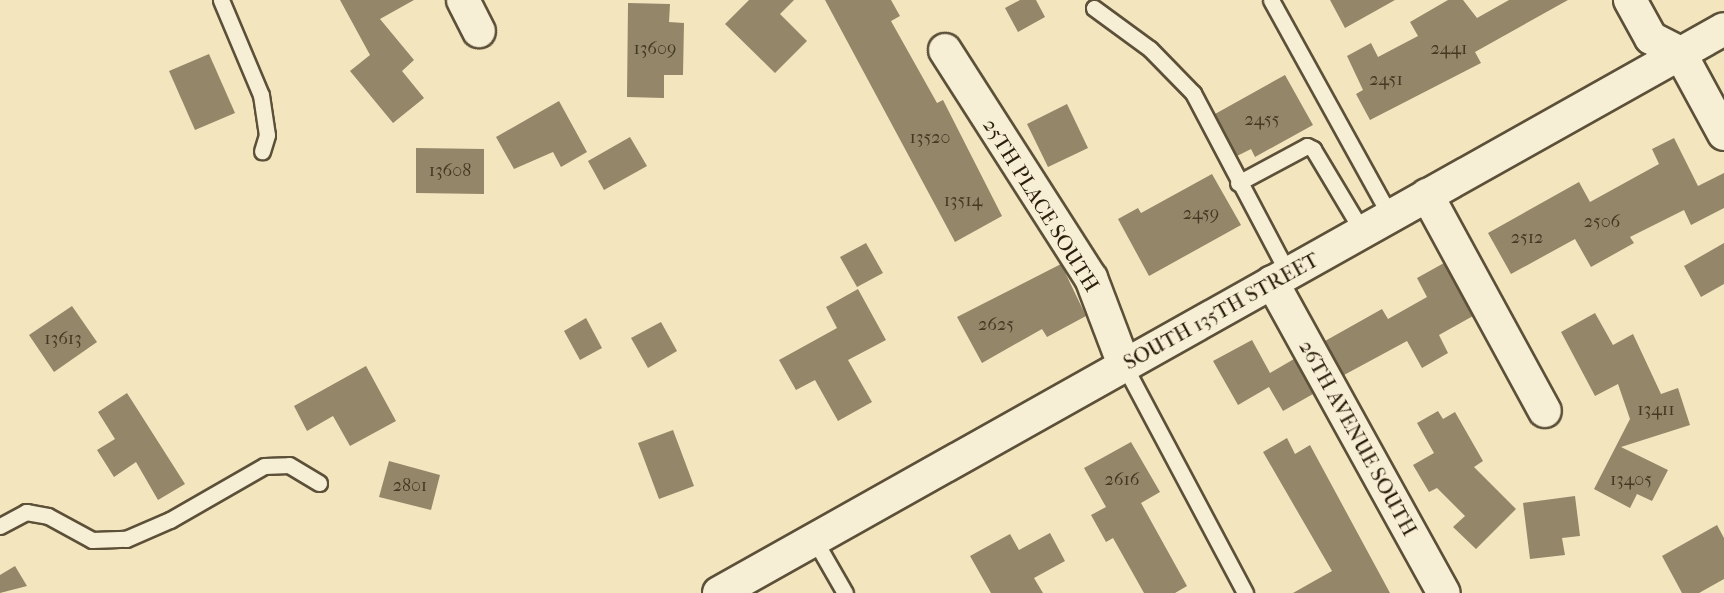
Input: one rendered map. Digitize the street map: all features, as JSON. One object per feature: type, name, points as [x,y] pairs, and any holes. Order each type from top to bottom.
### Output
[{"type":"street","points":[[463,0],[479,31]]},
{"type":"street","points":[[1630,0],[1651,38],[1680,53],[1724,134]]},
{"type":"street","name":"SOUTH 135TH STREET","points":[[719,593],[1724,29]]},
{"type":"street","name":"25TH PLACE SOUTH","points":[[945,50],[1091,278],[1124,365]]},
{"type":"street","points":[[1427,195],[1545,411]]},
{"type":"street","name":"26TH AVENUE SOUTH","points":[[1280,278],[1444,593]]},
{"type":"lane","points":[[222,0],[261,95],[267,135],[262,150]]},
{"type":"lane","points":[[1271,0],[1390,216]]},
{"type":"lane","points":[[1094,8],[1182,78],[1238,183],[1280,278]]},
{"type":"lane","points":[[1238,183],[1307,146],[1362,231]]},
{"type":"lane","points":[[1124,365],[1245,593]]},
{"type":"lane","points":[[0,526],[26,512],[48,516],[92,540],[126,538],[170,520],[264,466],[289,465],[319,483]]},
{"type":"lane","points":[[814,539],[845,593]]},
{"type":"building","points":[[340,0],[414,0],[380,19],[414,60],[402,71],[424,98],[393,123],[350,71],[370,55]]},
{"type":"building","points":[[749,0],[794,0],[780,14],[807,41],[775,73],[725,24]]},
{"type":"building","points":[[825,0],[891,0],[900,16],[891,21],[937,103],[943,100],[1002,216],[955,242]]},
{"type":"building","points":[[1020,0],[1036,0],[1045,17],[1018,32],[1005,8]]},
{"type":"building","points":[[1330,0],[1395,0],[1345,28]]},
{"type":"building","points":[[1448,0],[1463,0],[1477,18],[1509,0],[1568,0],[1475,52],[1481,63],[1370,120],[1356,94],[1363,90],[1347,56],[1371,43],[1378,57],[1418,36],[1410,22]]},
{"type":"building","points":[[628,3],[670,4],[669,22],[684,23],[683,75],[664,75],[664,98],[627,97]]},
{"type":"building","points":[[209,54],[235,113],[195,130],[169,71]]},
{"type":"building","points":[[1285,75],[1313,125],[1255,157],[1251,149],[1237,156],[1215,114]]},
{"type":"building","points":[[559,101],[587,152],[561,167],[553,152],[514,169],[496,137]]},
{"type":"building","points":[[1067,104],[1088,148],[1048,167],[1027,124]]},
{"type":"building","points":[[630,137],[647,166],[604,190],[588,161]]},
{"type":"building","points":[[1674,138],[1698,186],[1724,173],[1724,208],[1691,225],[1684,210],[1630,237],[1634,243],[1591,267],[1575,239],[1511,274],[1488,233],[1579,182],[1590,202],[1659,164],[1652,149]]},
{"type":"building","points":[[416,148],[484,149],[484,194],[416,193]]},
{"type":"building","points":[[1212,174],[1241,225],[1149,276],[1118,219],[1138,208],[1141,213]]},
{"type":"building","points":[[866,243],[883,273],[857,287],[840,257]]},
{"type":"building","points":[[1724,243],[1724,284],[1701,297],[1684,266]]},
{"type":"building","points":[[1444,263],[1473,316],[1439,335],[1448,353],[1422,368],[1407,341],[1344,375],[1325,341],[1382,309],[1388,319],[1427,297],[1417,278]]},
{"type":"building","points":[[1061,264],[1086,316],[1047,337],[1042,329],[982,363],[957,317]]},
{"type":"building","points":[[858,289],[886,340],[848,360],[872,402],[838,421],[815,380],[796,390],[779,360],[837,328],[826,307]]},
{"type":"building","points":[[72,306],[97,342],[54,372],[29,335]]},
{"type":"building","points":[[1595,313],[1613,345],[1633,334],[1661,394],[1678,388],[1690,425],[1621,447],[1668,470],[1652,501],[1637,494],[1630,508],[1594,489],[1630,419],[1618,384],[1595,396],[1561,332]]},
{"type":"building","points":[[586,318],[602,348],[580,360],[564,331]]},
{"type":"building","points":[[661,322],[677,351],[648,368],[631,338]]},
{"type":"building","points":[[1252,340],[1270,373],[1294,359],[1313,394],[1283,411],[1269,387],[1238,405],[1213,361]]},
{"type":"building","points":[[366,366],[396,421],[350,446],[333,416],[307,431],[294,406]]},
{"type":"building","points":[[127,393],[185,484],[158,500],[136,462],[114,477],[97,450],[115,439],[98,412]]},
{"type":"building","points":[[1438,411],[1443,419],[1455,412],[1483,461],[1474,467],[1516,509],[1476,549],[1453,527],[1465,516],[1437,488],[1429,492],[1413,465],[1434,453],[1417,423]]},
{"type":"building","points":[[673,430],[694,486],[659,499],[638,443]]},
{"type":"building","points":[[1287,438],[1295,454],[1310,445],[1390,593],[1293,593],[1332,571],[1263,452]]},
{"type":"building","points":[[1131,442],[1160,492],[1141,503],[1187,586],[1175,593],[1144,593],[1113,538],[1106,542],[1091,515],[1106,507],[1084,468]]},
{"type":"building","points":[[389,461],[440,475],[431,510],[379,497]]},
{"type":"building","points":[[1575,496],[1580,536],[1562,538],[1565,555],[1530,559],[1523,503]]},
{"type":"building","points":[[1717,525],[1724,538],[1724,579],[1699,593],[1682,593],[1662,556]]},
{"type":"building","points":[[1050,533],[1065,561],[1034,578],[1043,593],[991,593],[970,556],[1010,534],[1019,550]]},
{"type":"building","points":[[15,566],[27,586],[0,593],[0,575]]}]
